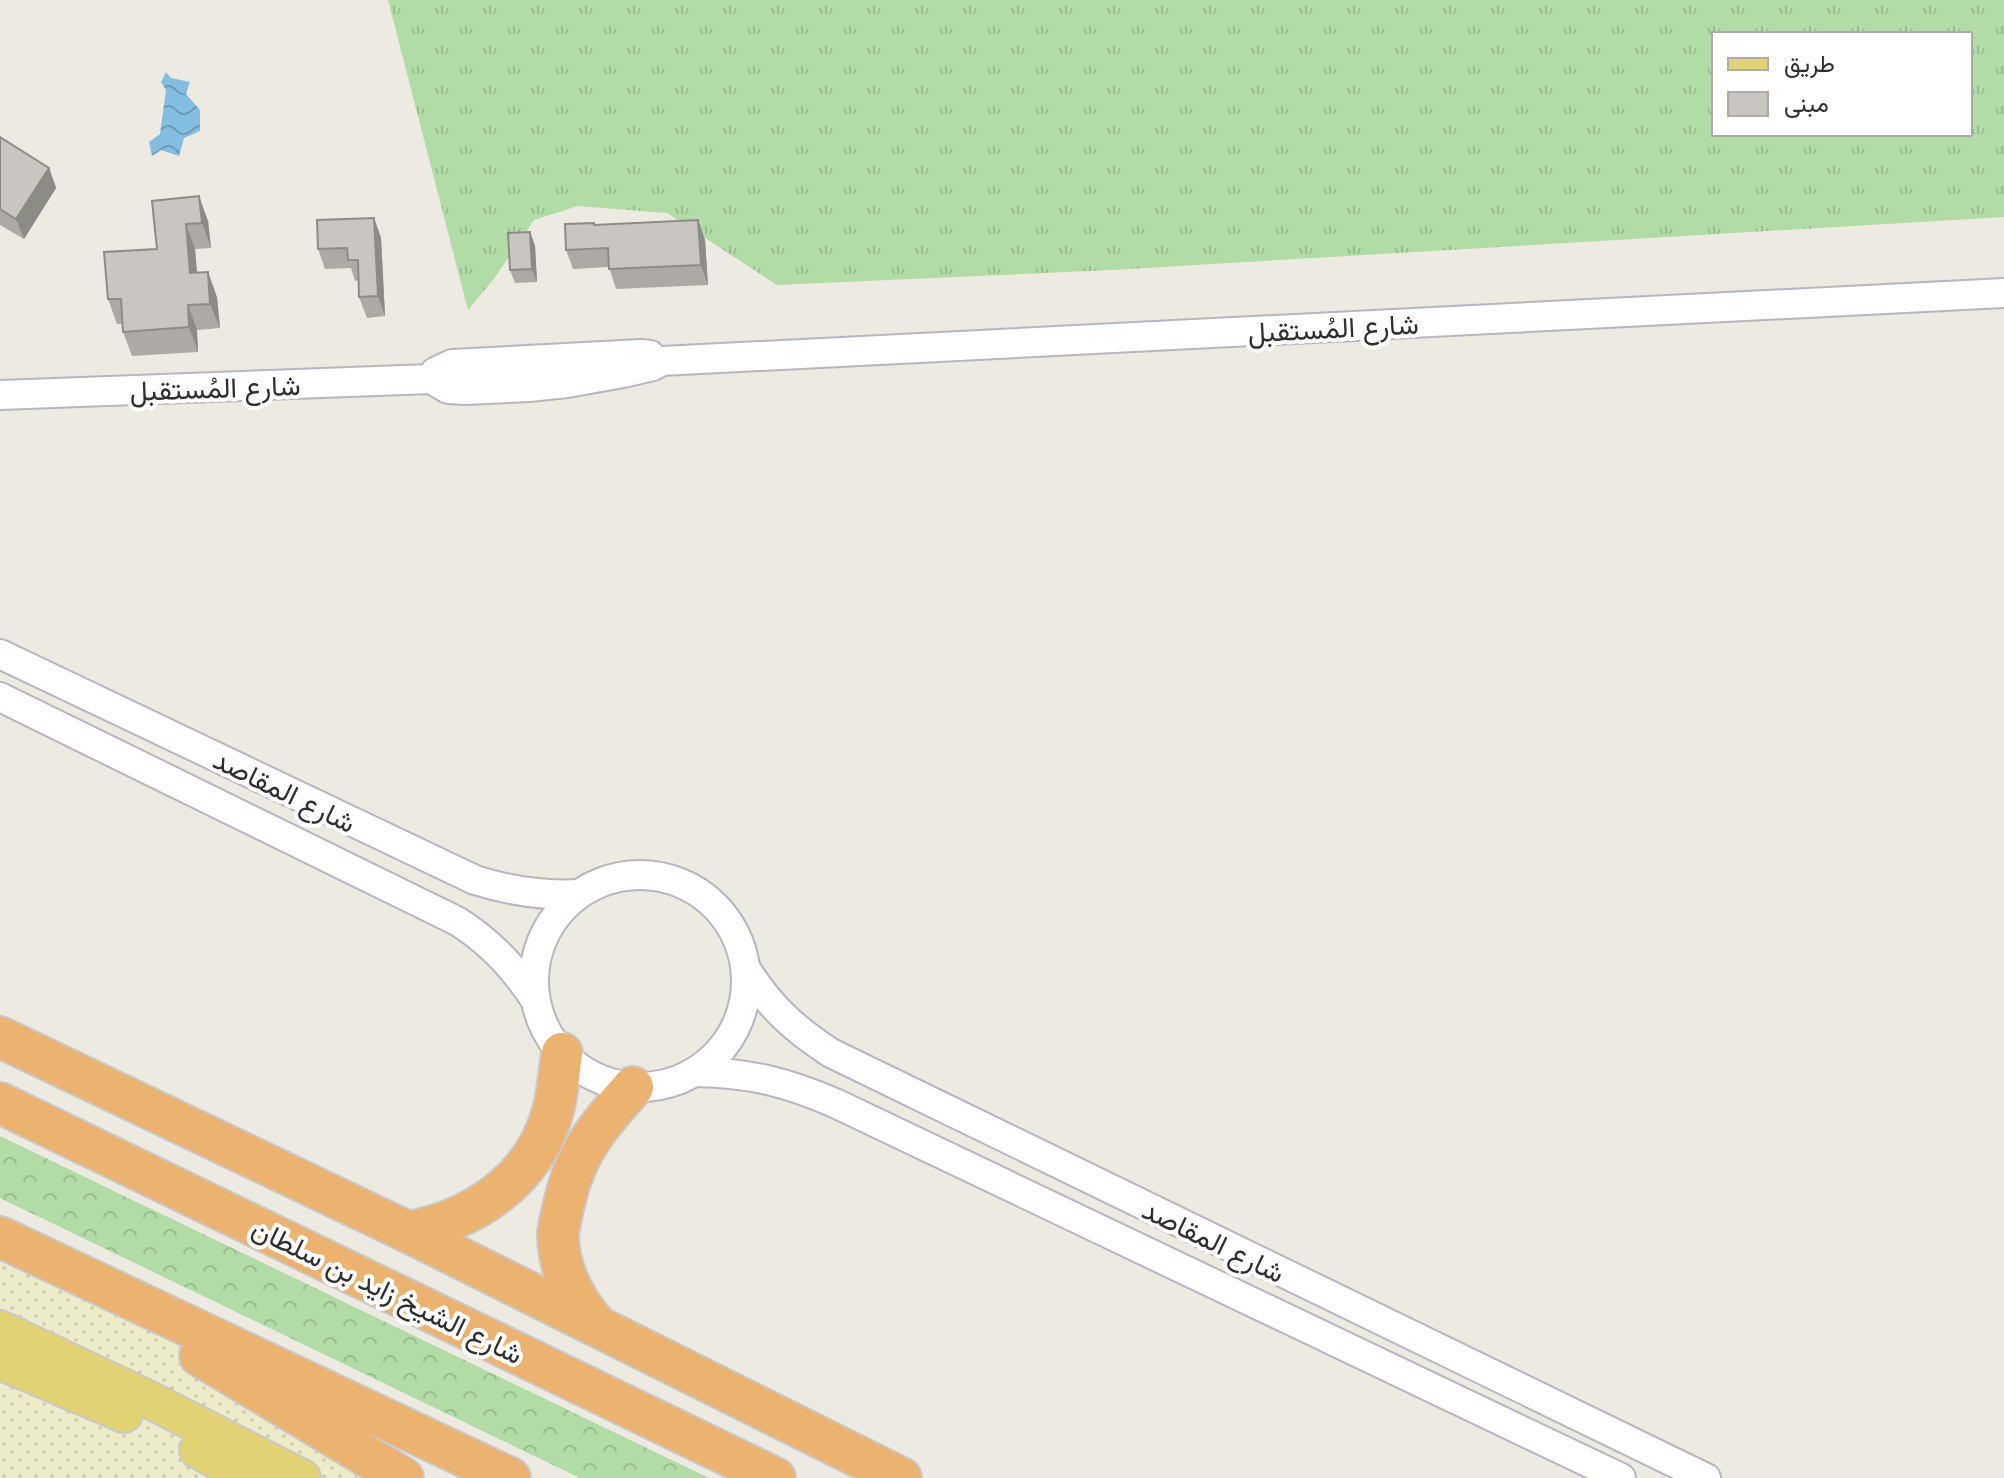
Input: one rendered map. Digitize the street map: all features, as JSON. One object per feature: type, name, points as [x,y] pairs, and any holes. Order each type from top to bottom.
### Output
[{"type":"highway","points":[[0,1037],[408,1232],[901,1478]]},
{"type":"highway","points":[[408,1232],[447,1222],[484,1205],[523,1168],[538,1147],[549,1123],[562,1053]]},
{"type":"highway","points":[[596,1325],[572,1291],[564,1272],[558,1232],[568,1188],[581,1155],[633,1087]]},
{"type":"highway","name":"شارع الشيخ زايد بن سلطان","points":[[0,1103],[775,1478]]},
{"type":"highway","points":[[15,1244],[403,1478]]},
{"type":"highway","points":[[15,1244],[510,1478]]},
{"type":"main road","points":[[0,1329],[176,1413],[302,1478]]},
{"type":"main road","points":[[0,1361],[138,1420],[250,1478]]},
{"type":"street","name":"شارع المُستقبل","points":[[0,395],[431,379],[435,372],[452,364],[641,354],[662,361],[2004,293]]},
{"type":"street","name":"شارع المقاصد","points":[[0,654],[475,880],[518,892],[578,894]]},
{"type":"street","name":"شارع المقاصد","points":[[0,697],[457,921],[507,961],[534,998]]},
{"type":"street","points":[[629,875],[656,876],[683,884],[707,898],[726,918],[739,943],[746,969],[746,993],[730,1039],[695,1072],[675,1082],[651,1087],[610,1083],[588,1074],[562,1053],[546,1031],[534,998],[533,974],[537,951],[546,929],[560,910],[578,894],[602,881],[629,875]]},
{"type":"street","name":"شارع المقاصد","points":[[746,969],[760,991],[790,1024],[857,1067],[1706,1478]]},
{"type":"street","name":"شارع المقاصد","points":[[695,1072],[768,1079],[810,1092],[1621,1478]]},
{"type":"green space","points":[[388,0],[2004,0],[2004,217],[1112,270],[777,285],[667,213],[578,206],[534,220],[493,280],[468,310]]},
{"type":"green space","points":[[0,1136],[709,1478],[580,1478],[0,1198]]},
{"type":"sand","points":[[0,1237],[30,1252],[403,1478],[0,1478]]},
{"type":"water","points":[[166,72],[171,78],[190,82],[186,94],[200,110],[200,131],[184,138],[179,156],[161,150],[152,156],[149,142],[160,134],[166,90],[161,82]]},
{"type":"building","points":[[0,137],[49,168],[16,219],[0,209]]},
{"type":"building","points":[[199,196],[202,223],[186,224],[190,273],[208,272],[210,304],[188,305],[189,327],[123,332],[121,299],[108,299],[104,252],[157,249],[152,201]]},
{"type":"building","points":[[374,218],[378,296],[359,297],[358,260],[348,260],[347,248],[318,249],[317,220]]},
{"type":"building","points":[[698,220],[701,265],[609,269],[608,248],[566,250],[565,224]]},
{"type":"building","points":[[530,232],[532,269],[510,270],[508,233]]}]
